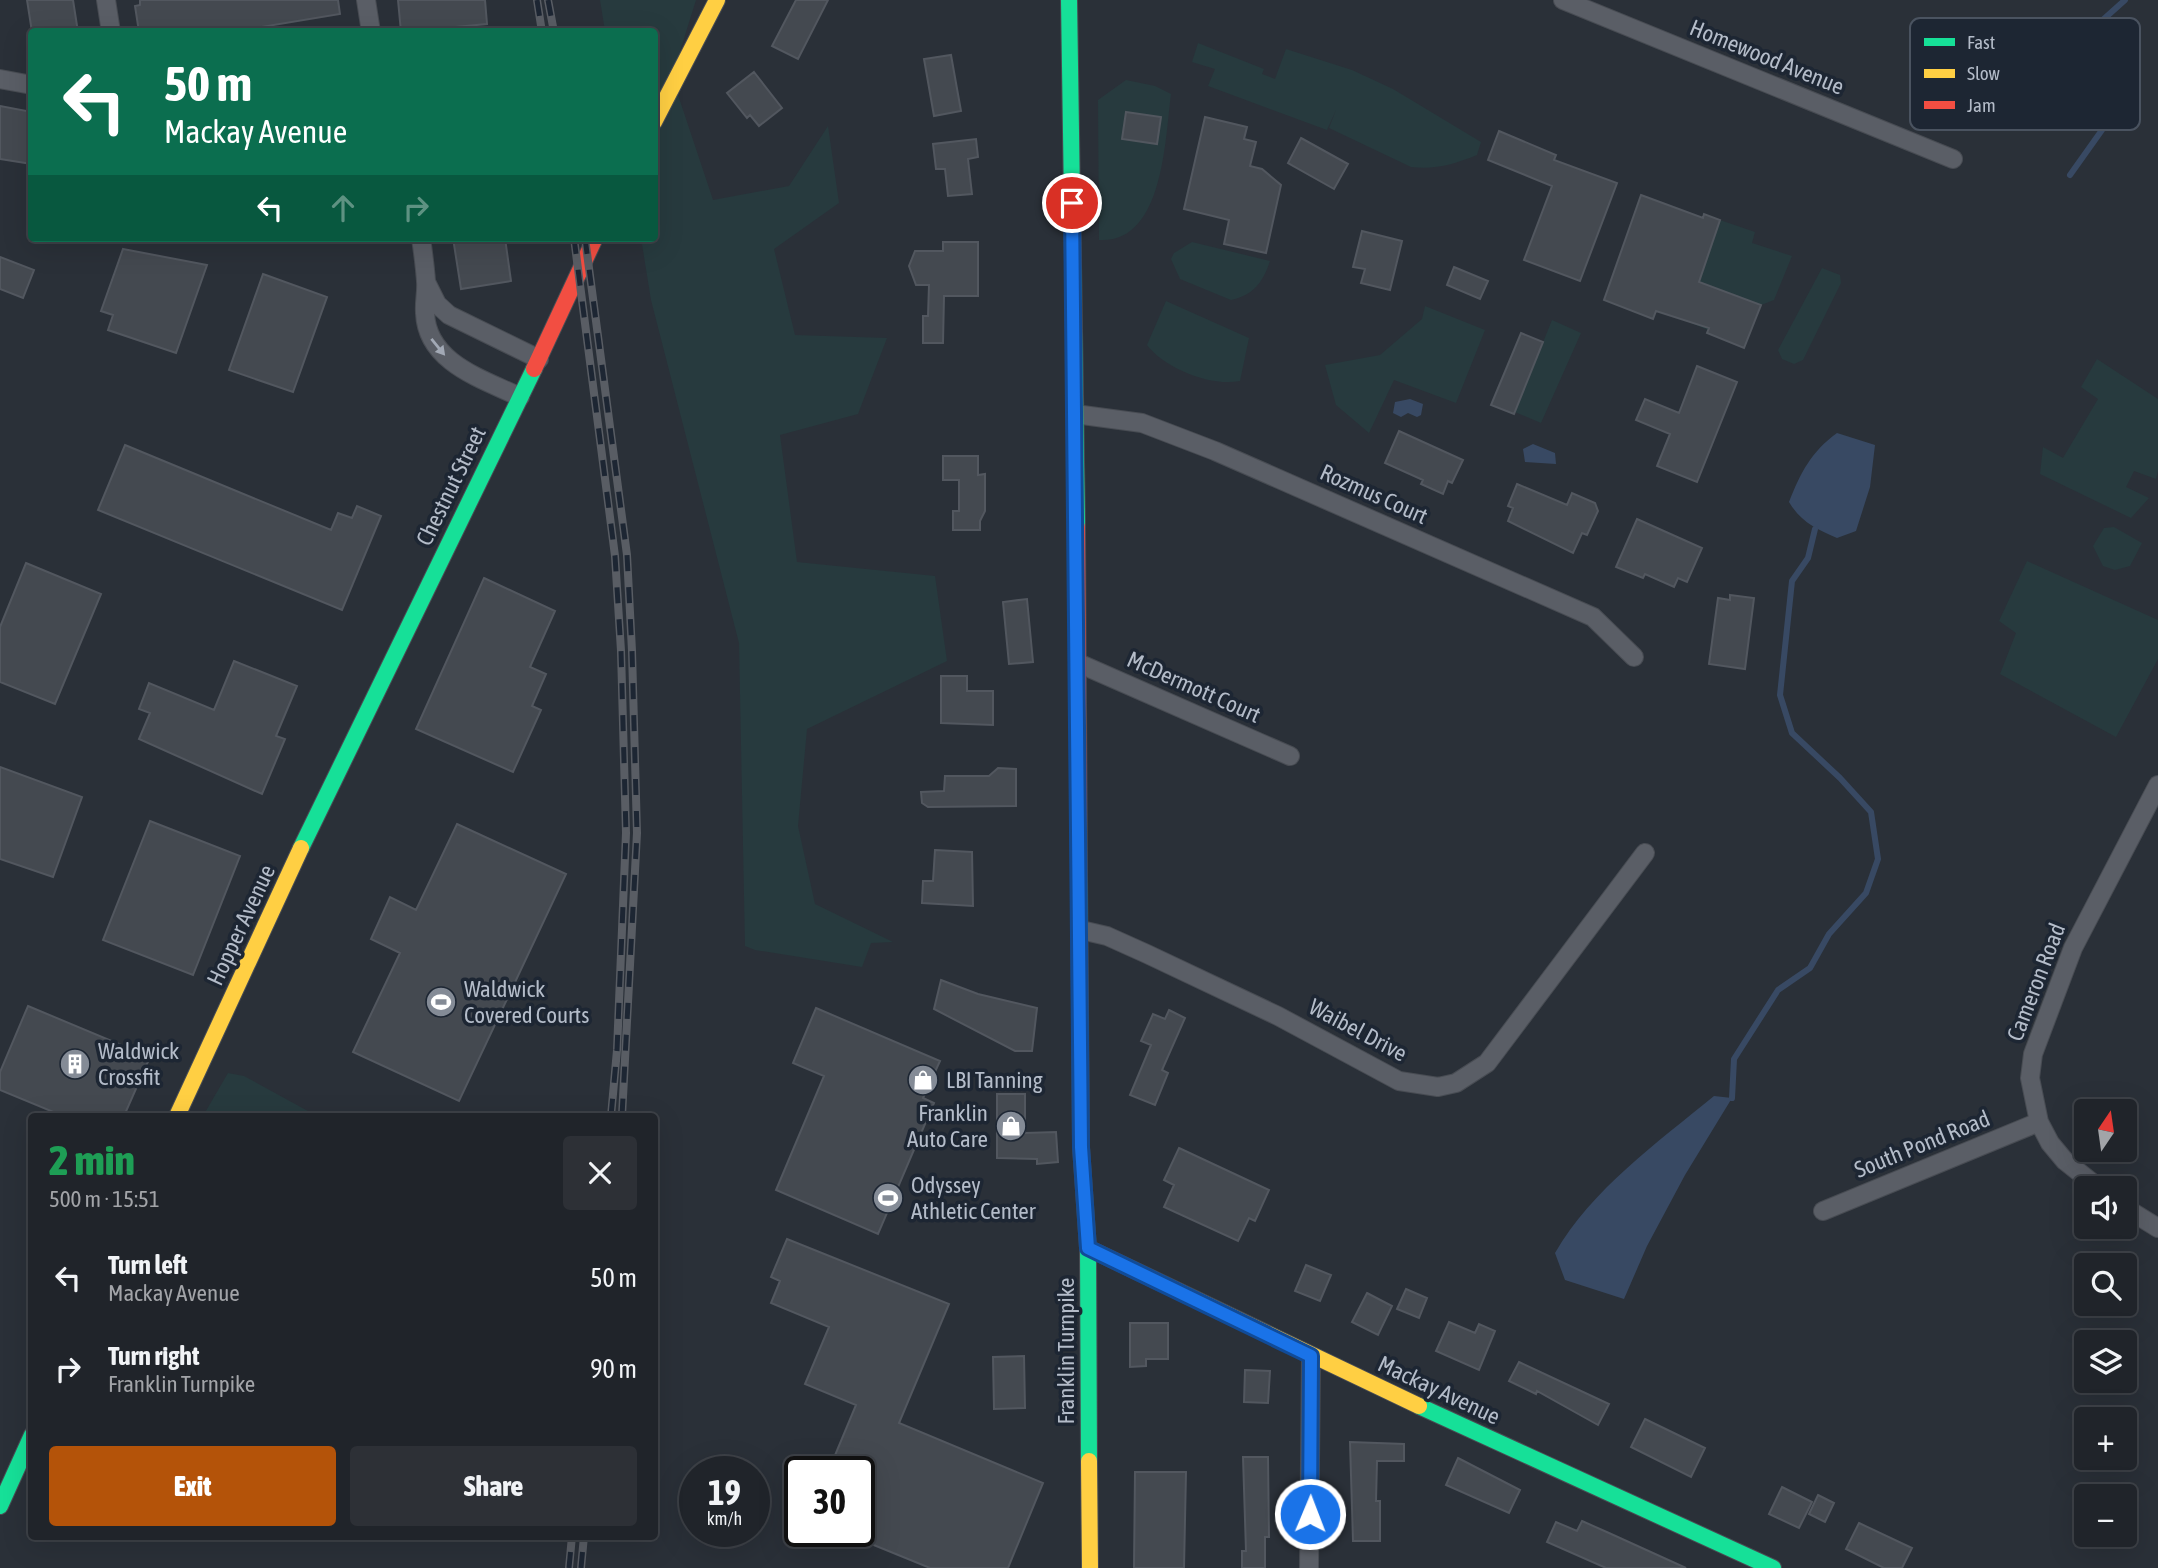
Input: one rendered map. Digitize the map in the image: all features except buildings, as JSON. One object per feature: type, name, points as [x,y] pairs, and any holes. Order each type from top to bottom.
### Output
[{"type":"street","points":[[106,0],[110,28]]},
{"type":"street","points":[[366,0],[370,28]]},
{"type":"street","points":[[658,114],[718,0]]},
{"type":"street","name":"Franklin Turnpike","points":[[1069,0],[1081,930],[1081,1147],[1088,1248],[1090,1568]]},
{"type":"street","name":"Homewood Avenue","points":[[1563,0],[1953,159]]},
{"type":"street","points":[[0,79],[28,84]]},
{"type":"street","points":[[421,242],[429,336],[440,352],[459,368],[520,397]]},
{"type":"street","name":"Chestnut Street","points":[[345,753],[539,359],[593,242]]},
{"type":"street","points":[[426,282],[437,304],[449,315],[539,359]]},
{"type":"street","name":"Rozmus Court","points":[[1075,414],[1142,423],[1254,468],[1593,617],[1634,657]]},
{"type":"street","name":"McDermott Court","points":[[1078,663],[1290,756]]},
{"type":"street","name":"Hopper Avenue","points":[[178,1113],[345,753]]},
{"type":"street","name":"Cameron Road","points":[[2084,1176],[2065,1161],[2050,1143],[2039,1122],[2030,1077],[2033,1054],[2048,1009],[2106,881],[2158,785]]},
{"type":"street","name":"Waibel Drive","points":[[1081,930],[1107,936],[1278,1016],[1399,1081],[1438,1087],[1456,1083],[1487,1063],[1645,853]]},
{"type":"street","name":"South Pond Road","points":[[1824,1211],[2039,1122]]},
{"type":"street","points":[[2137,1214],[2158,1228]]},
{"type":"street","name":"Mackay Avenue","points":[[1088,1248],[1311,1356],[1773,1568]]},
{"type":"street","points":[[1309,1568],[1311,1356]]},
{"type":"street","points":[[0,1506],[28,1444]]},
{"type":"green space","points":[[600,0],[696,0],[672,77],[713,200],[789,186],[828,126],[839,203],[774,249],[795,335],[887,338],[858,414],[780,435],[797,562],[935,576],[947,661],[807,729],[798,826],[815,904],[893,942],[871,943],[862,967],[755,950],[745,946],[739,643],[651,300],[642,242],[658,242],[658,28],[605,28]]},
{"type":"green space","points":[[1198,43],[1264,69],[1262,74],[1275,79],[1286,49],[1352,70],[1393,89],[1481,142],[1477,155],[1445,166],[1411,167],[1329,128],[1336,110],[1327,130],[1208,86],[1215,69],[1192,62]]},
{"type":"green space","points":[[1126,80],[1155,86],[1171,94],[1163,161],[1149,207],[1137,225],[1121,237],[1099,240],[1098,100]]},
{"type":"green space","points":[[1720,220],[1755,232],[1752,243],[1792,256],[1774,300],[1761,305],[1724,292],[1708,330],[1686,321]]},
{"type":"green space","points":[[1192,242],[1270,261],[1252,291],[1231,300],[1180,279],[1171,259],[1174,253]]},
{"type":"green space","points":[[1822,268],[1840,275],[1841,283],[1803,360],[1794,364],[1782,359],[1778,350]]},
{"type":"green space","points":[[1166,301],[1249,338],[1240,381],[1216,381],[1189,374],[1165,361],[1147,345]]},
{"type":"green space","points":[[1425,306],[1485,330],[1456,403],[1394,380],[1369,433],[1336,405],[1325,365],[1380,355],[1422,319]]},
{"type":"green space","points":[[1552,320],[1581,333],[1541,423],[1515,412]]},
{"type":"green space","points":[[2097,359],[2158,399],[2158,471],[2156,479],[2134,471],[2126,487],[2149,498],[2131,518],[2040,474],[2043,447],[2063,458],[2098,399],[2081,387]]},
{"type":"green space","points":[[2114,527],[2142,543],[2130,566],[2115,570],[2103,566],[2093,546],[2104,528]]},
{"type":"green space","points":[[2027,561],[2158,620],[2158,659],[2116,737],[2000,674],[2016,633],[1999,621]]},
{"type":"green space","points":[[228,1073],[244,1076],[312,1113],[205,1113]]},
{"type":"water","points":[[1410,399],[1423,404],[1421,415],[1417,417],[1408,413],[1401,417],[1393,413],[1395,402]]},
{"type":"water","points":[[1837,433],[1875,445],[1870,487],[1856,531],[1837,538],[1810,524],[1789,502],[1808,463]]},
{"type":"water","points":[[1533,444],[1555,453],[1556,464],[1525,462],[1523,449]]},
{"type":"water","points":[[1714,1096],[1732,1098],[1685,1175],[1647,1246],[1624,1299],[1565,1280],[1555,1253],[1587,1208],[1648,1149]]},
{"type":"waterway","points":[[2105,18],[2125,0]]},
{"type":"waterway","points":[[2070,175],[2102,130]]},
{"type":"waterway","points":[[1732,1098],[1734,1059],[1778,990],[1810,968],[1829,934],[1866,893],[1878,859],[1871,812],[1840,778],[1792,733],[1780,695],[1792,581],[1808,558],[1815,529]]},
{"type":"railway","points":[[537,0],[541,28]]},
{"type":"railway","points":[[548,0],[553,28]]},
{"type":"railway","points":[[575,242],[615,556],[621,651],[626,833],[617,1050],[611,1113]]},
{"type":"railway","points":[[586,242],[627,555],[632,651],[637,833],[622,1113]]},
{"type":"railway","points":[[569,1568],[572,1540]]},
{"type":"railway","points":[[581,1568],[584,1540]]},
{"type":"traffic: fast","points":[[1069,0],[1077,527]]},
{"type":"traffic: fast","points":[[301,848],[534,369]]},
{"type":"traffic: fast","points":[[1079,873],[1081,1147],[1088,1248],[1089,1461]]},
{"type":"traffic: fast","points":[[1419,1406],[1773,1568]]},
{"type":"traffic: fast","points":[[0,1506],[28,1444]]},
{"type":"traffic: slow","points":[[658,114],[717,0]]},
{"type":"traffic: slow","points":[[178,1113],[301,848]]},
{"type":"traffic: slow","points":[[1088,1248],[1419,1406]]},
{"type":"traffic: slow","points":[[1089,1461],[1090,1568]]},
{"type":"traffic: jam","points":[[534,369],[593,242]]},
{"type":"traffic: jam","points":[[1077,527],[1079,873]]},
{"type":"place","name":"Waldwick Covered Courts","points":[[441,1002]]},
{"type":"place","name":"Waldwick Crossfit","points":[[75,1064]]},
{"type":"place","name":"LBI Tanning","points":[[923,1080]]},
{"type":"place","name":"Franklin Auto Care","points":[[1011,1126]]},
{"type":"place","name":"Odyssey Athletic Center","points":[[888,1198]]},
{"type":"route","points":[[1072,203],[1082,971],[1080,1093],[1088,1248],[1311,1356],[1310,1514]]}]
